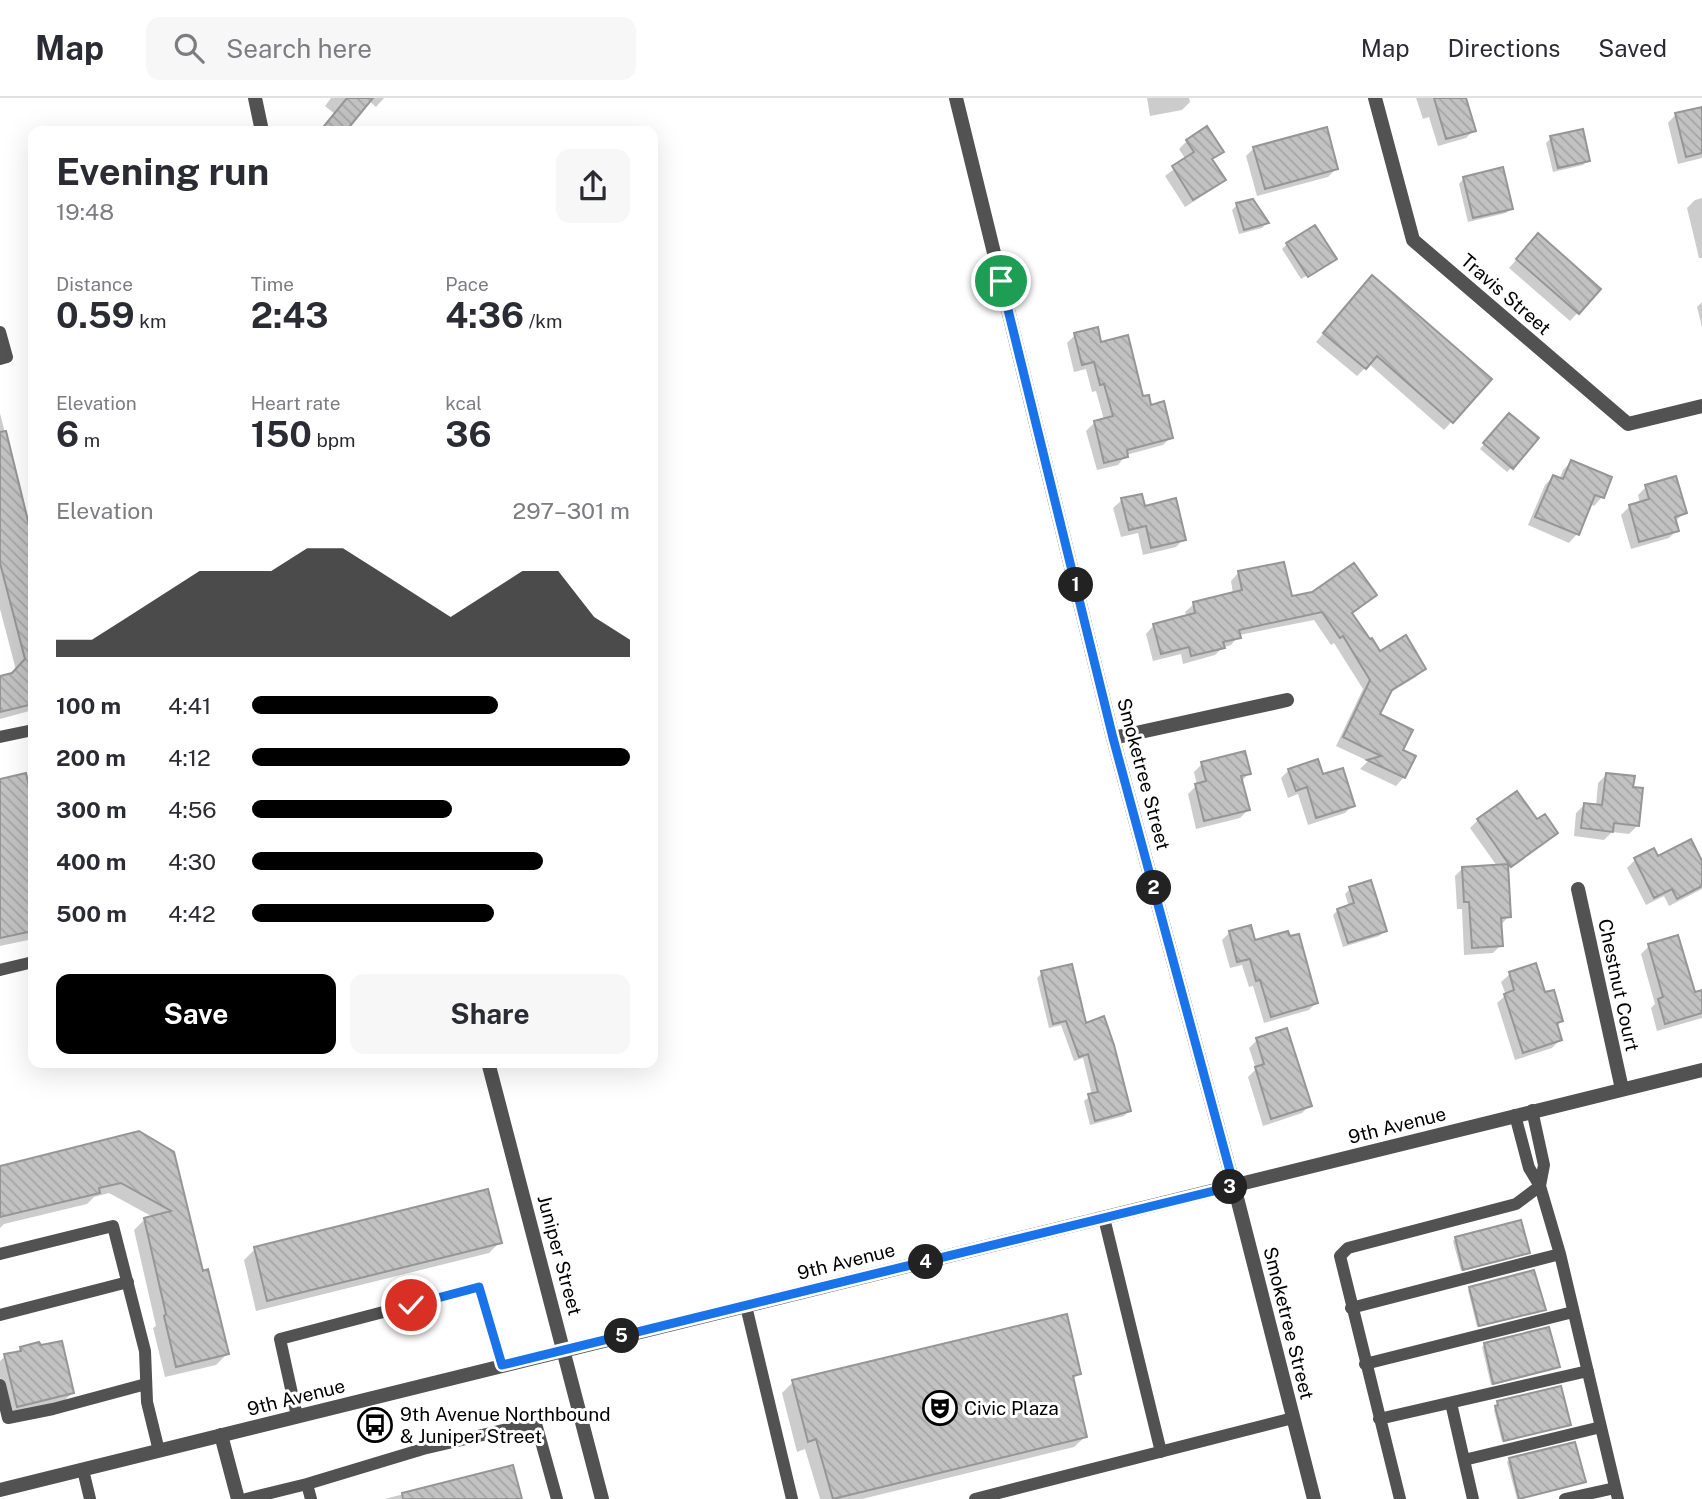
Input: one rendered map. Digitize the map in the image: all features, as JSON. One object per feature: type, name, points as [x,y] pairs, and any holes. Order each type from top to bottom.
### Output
[{"type":"street","points":[[255,98],[261,126]]},
{"type":"street","name":"Smoketree Street","points":[[956,98],[1113,738],[1234,1186],[1314,1499]]},
{"type":"street","name":"Travis Street","points":[[1375,98],[1413,240],[1628,424],[1702,405]]},
{"type":"street","points":[[1113,738],[1287,700]]},
{"type":"street","name":"Chestnut Court","points":[[1578,889],[1622,1089]]},
{"type":"street","name":"Juniper Street","points":[[490,1068],[602,1499]]},
{"type":"street","name":"9th Avenue","points":[[0,1490],[1702,1070]]},
{"type":"street","points":[[222,1435],[238,1499]]},
{"type":"lane","points":[[0,332],[6,357],[0,359]]},
{"type":"lane","points":[[0,737],[28,731]]},
{"type":"lane","points":[[0,970],[28,963]]},
{"type":"lane","points":[[1400,1499],[1340,1256],[1348,1248],[1516,1204],[1540,1186],[1544,1165],[1532,1110]]},
{"type":"lane","points":[[1515,1115],[1529,1168],[1540,1186],[1560,1254],[1617,1493],[1565,1499]]},
{"type":"lane","points":[[1104,1218],[1161,1452]]},
{"type":"lane","points":[[0,1254],[113,1226],[145,1351],[147,1402],[159,1451]]},
{"type":"lane","points":[[1351,1308],[1560,1254]]},
{"type":"lane","points":[[0,1315],[128,1282]]},
{"type":"lane","points":[[297,1416],[279,1339],[479,1287],[502,1365]]},
{"type":"lane","points":[[746,1306],[792,1499]]},
{"type":"lane","points":[[1365,1364],[1573,1312]]},
{"type":"lane","points":[[1379,1419],[1588,1371]]},
{"type":"lane","points":[[0,1385],[8,1418],[146,1384]]},
{"type":"lane","points":[[1451,1403],[1473,1499]]},
{"type":"lane","points":[[975,1499],[1293,1418]]},
{"type":"lane","points":[[246,1499],[307,1484],[423,1449],[525,1425],[537,1427],[557,1499]]},
{"type":"lane","points":[[1464,1460],[1601,1427]]},
{"type":"lane","points":[[83,1470],[90,1499]]},
{"type":"lane","points":[[307,1484],[311,1499]]},
{"type":"building","points":[[347,98],[373,98],[350,126],[324,126]]},
{"type":"building","points":[[1434,98],[1466,98],[1476,131],[1446,139]]},
{"type":"building","points":[[1702,107],[1702,153],[1686,157],[1675,113]]},
{"type":"building","points":[[1207,126],[1224,152],[1212,159],[1226,180],[1193,200],[1172,166],[1194,152],[1186,140]]},
{"type":"building","points":[[1327,127],[1338,169],[1265,189],[1253,147]]},
{"type":"building","points":[[1583,129],[1590,161],[1558,168],[1550,136]]},
{"type":"building","points":[[1503,167],[1513,209],[1473,218],[1463,177]]},
{"type":"building","points":[[1253,199],[1269,223],[1244,230],[1236,203]]},
{"type":"building","points":[[1315,225],[1337,259],[1308,277],[1286,243]]},
{"type":"building","points":[[1538,233],[1601,289],[1579,314],[1516,259]]},
{"type":"building","points":[[1372,275],[1492,379],[1453,423],[1377,356],[1366,369],[1323,333]]},
{"type":"building","points":[[1098,327],[1101,342],[1128,335],[1143,396],[1149,395],[1151,405],[1164,401],[1173,438],[1127,450],[1128,457],[1104,463],[1094,421],[1113,416],[1104,384],[1100,385],[1094,362],[1082,365],[1074,333]]},
{"type":"building","points":[[1509,413],[1539,438],[1513,469],[1483,443]]},
{"type":"building","points":[[6,431],[28,521],[28,705],[0,712],[0,676],[12,673],[25,659],[0,563],[0,432]]},
{"type":"building","points":[[1571,460],[1612,477],[1604,498],[1595,495],[1579,535],[1535,517],[1553,475],[1563,479]]},
{"type":"building","points":[[1676,476],[1687,513],[1675,517],[1679,531],[1639,542],[1629,505],[1649,499],[1645,485]]},
{"type":"building","points":[[1142,494],[1145,506],[1176,498],[1186,540],[1151,548],[1146,526],[1129,530],[1121,498]]},
{"type":"building","points":[[1284,562],[1292,596],[1312,592],[1354,563],[1377,595],[1352,613],[1380,651],[1406,635],[1426,669],[1392,690],[1380,714],[1413,730],[1403,750],[1416,756],[1405,778],[1367,760],[1381,756],[1343,737],[1370,680],[1343,636],[1340,638],[1322,612],[1239,630],[1241,638],[1223,642],[1225,648],[1191,656],[1189,647],[1161,654],[1153,624],[1195,613],[1193,602],[1242,590],[1238,571]]},
{"type":"building","points":[[1245,751],[1251,774],[1241,776],[1250,810],[1204,821],[1195,784],[1206,781],[1201,762]]},
{"type":"building","points":[[1318,759],[1323,774],[1343,768],[1355,806],[1316,818],[1307,787],[1296,791],[1288,769]]},
{"type":"building","points":[[26,773],[28,782],[28,932],[0,938],[0,779]]},
{"type":"building","points":[[1606,773],[1635,776],[1633,787],[1643,788],[1639,826],[1614,823],[1613,832],[1581,828],[1584,803],[1602,805]]},
{"type":"building","points":[[1517,791],[1537,819],[1545,814],[1558,833],[1511,867],[1477,819]]},
{"type":"building","points":[[1691,839],[1702,861],[1702,886],[1677,899],[1672,889],[1654,898],[1634,858],[1654,848],[1658,856]]},
{"type":"building","points":[[1508,864],[1511,917],[1501,918],[1503,946],[1472,948],[1469,902],[1464,902],[1462,867]]},
{"type":"building","points":[[1371,880],[1387,931],[1348,943],[1337,909],[1354,903],[1349,887]]},
{"type":"building","points":[[1251,925],[1255,940],[1288,931],[1290,936],[1299,934],[1318,1003],[1271,1017],[1260,980],[1256,981],[1250,959],[1237,962],[1229,931]]},
{"type":"building","points":[[1678,935],[1695,992],[1702,990],[1702,1013],[1665,1024],[1658,999],[1663,997],[1648,944]]},
{"type":"building","points":[[1536,963],[1545,992],[1554,990],[1563,1021],[1557,1023],[1562,1040],[1523,1053],[1504,994],[1514,990],[1509,972]]},
{"type":"building","points":[[1072,964],[1086,1023],[1104,1016],[1131,1111],[1095,1121],[1088,1094],[1098,1092],[1088,1054],[1079,1057],[1066,1021],[1053,1024],[1041,971]]},
{"type":"building","points":[[1287,1028],[1312,1106],[1271,1119],[1255,1067],[1264,1064],[1256,1038]]},
{"type":"building","points":[[139,1131],[174,1152],[203,1271],[208,1269],[229,1354],[176,1367],[144,1218],[171,1211],[121,1183],[99,1188],[100,1193],[0,1217],[0,1166]]},
{"type":"building","points":[[488,1189],[502,1243],[267,1301],[254,1247]]},
{"type":"building","points":[[1521,1220],[1530,1253],[1463,1270],[1455,1237]]},
{"type":"building","points":[[1534,1270],[1546,1310],[1479,1326],[1469,1287]]},
{"type":"building","name":"Civic Plaza","points":[[1067,1314],[1081,1374],[1073,1376],[1087,1437],[833,1499],[816,1439],[808,1442],[792,1380]]},
{"type":"building","points":[[1549,1327],[1560,1367],[1493,1384],[1484,1343]]},
{"type":"building","points":[[62,1341],[74,1393],[17,1407],[4,1354],[21,1351],[20,1347],[39,1342],[41,1345]]},
{"type":"building","points":[[1561,1386],[1571,1425],[1504,1441],[1495,1406],[1498,1405],[1497,1401]]},
{"type":"building","points":[[1575,1442],[1586,1482],[1519,1499],[1509,1458]]},
{"type":"building","points":[[513,1465],[522,1499],[403,1499],[402,1493]]},
{"type":"place","name":"Civic Plaza","points":[[940,1408]]},
{"type":"place","name":"9th Avenue Northbound & Juniper Street","points":[[375,1425]]},
{"type":"route","points":[[411,1305],[479,1287],[502,1365],[1234,1186],[1113,738],[1001,281]]}]
